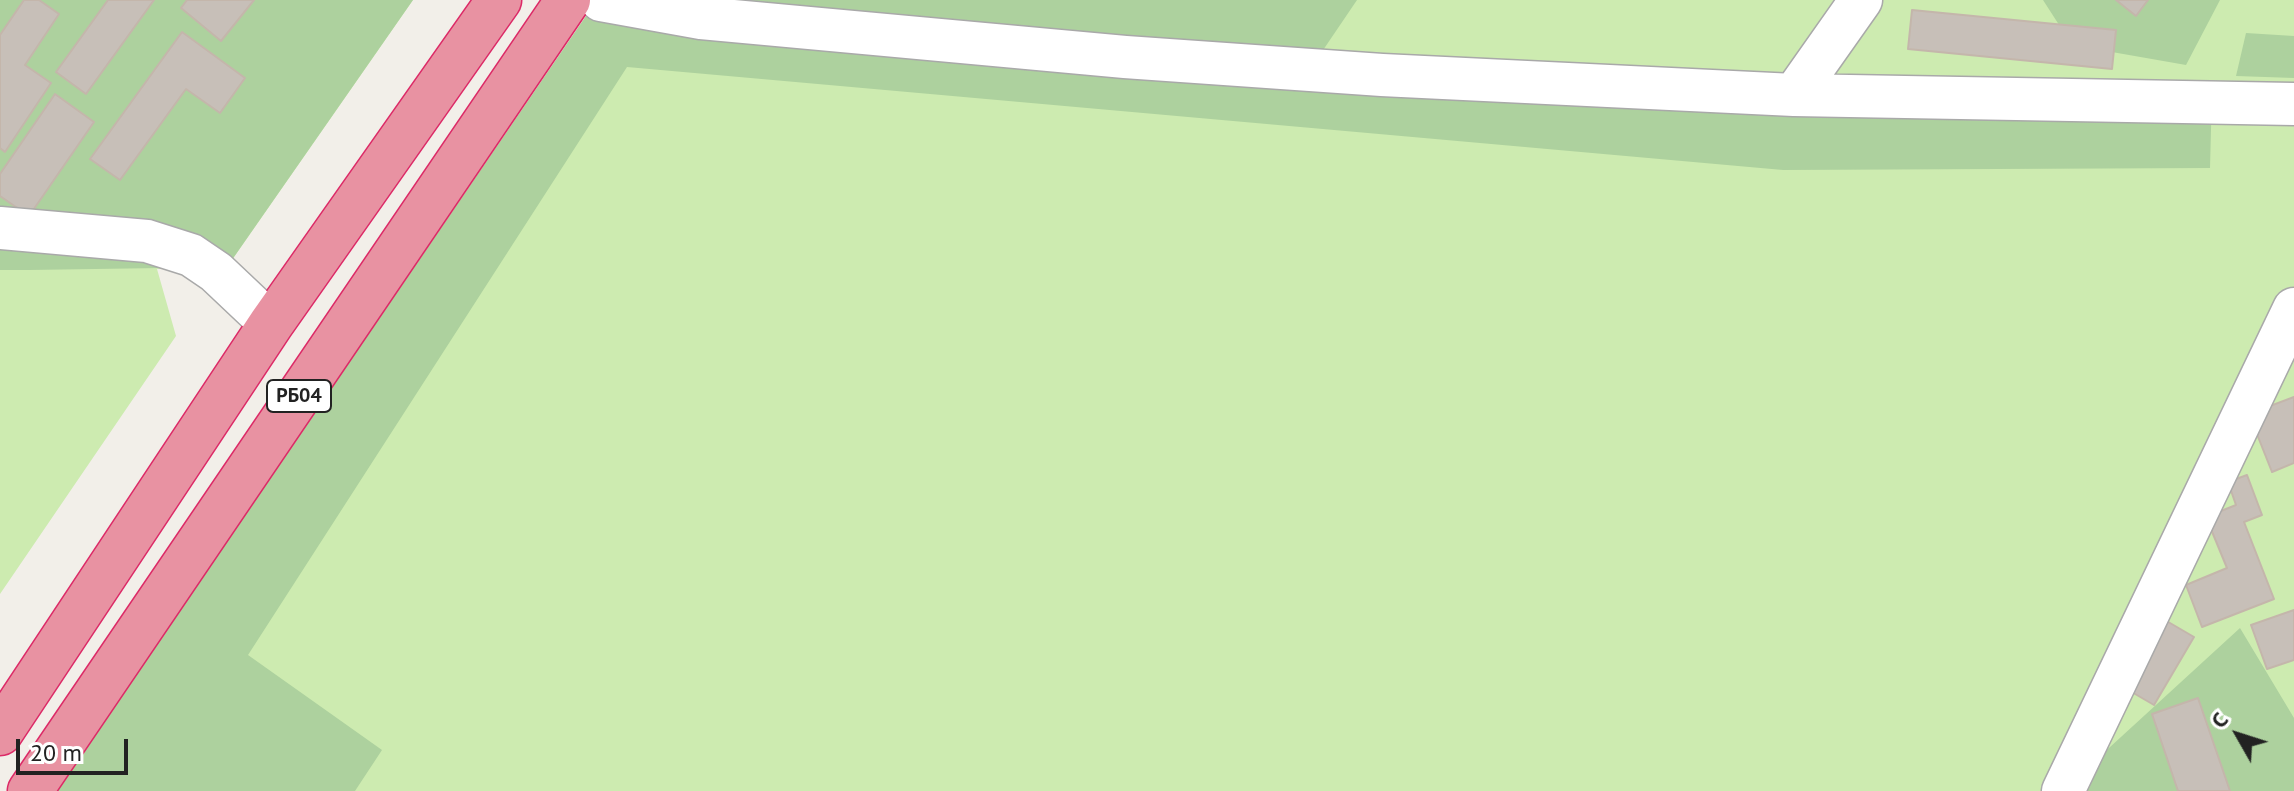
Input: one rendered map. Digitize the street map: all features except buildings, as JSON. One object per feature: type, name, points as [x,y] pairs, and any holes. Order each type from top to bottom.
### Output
[{"type":"highway","name":"РБ04","points":[[0,733],[271,324],[499,0]]},
{"type":"highway","name":"РБ04","points":[[30,791],[568,0]]},
{"type":"lane","points":[[601,0],[701,18],[1125,57],[1382,75],[1794,95],[2294,104]]},
{"type":"lane","points":[[1794,95],[1861,0]]},
{"type":"lane","points":[[0,228],[147,241],[191,255],[216,272],[271,324]]},
{"type":"lane","points":[[2063,791],[2294,309]]},
{"type":"green space","points":[[0,0],[413,0],[227,267],[157,269],[176,336],[0,594]]},
{"type":"green space","points":[[0,0],[413,0],[227,267],[0,270]]},
{"type":"green space","points":[[597,0],[2294,0],[2294,791],[56,791]]},
{"type":"green space","points":[[597,0],[1357,0],[1317,59],[2212,90],[2210,168],[1783,170],[627,67],[248,655],[382,750],[355,791],[56,791]]},
{"type":"green space","points":[[2043,0],[2220,0],[2186,65],[2072,45]]},
{"type":"green space","points":[[2246,33],[2294,36],[2294,78],[2236,76]]},
{"type":"green space","points":[[2240,628],[2294,718],[2294,791],[2062,791]]}]
